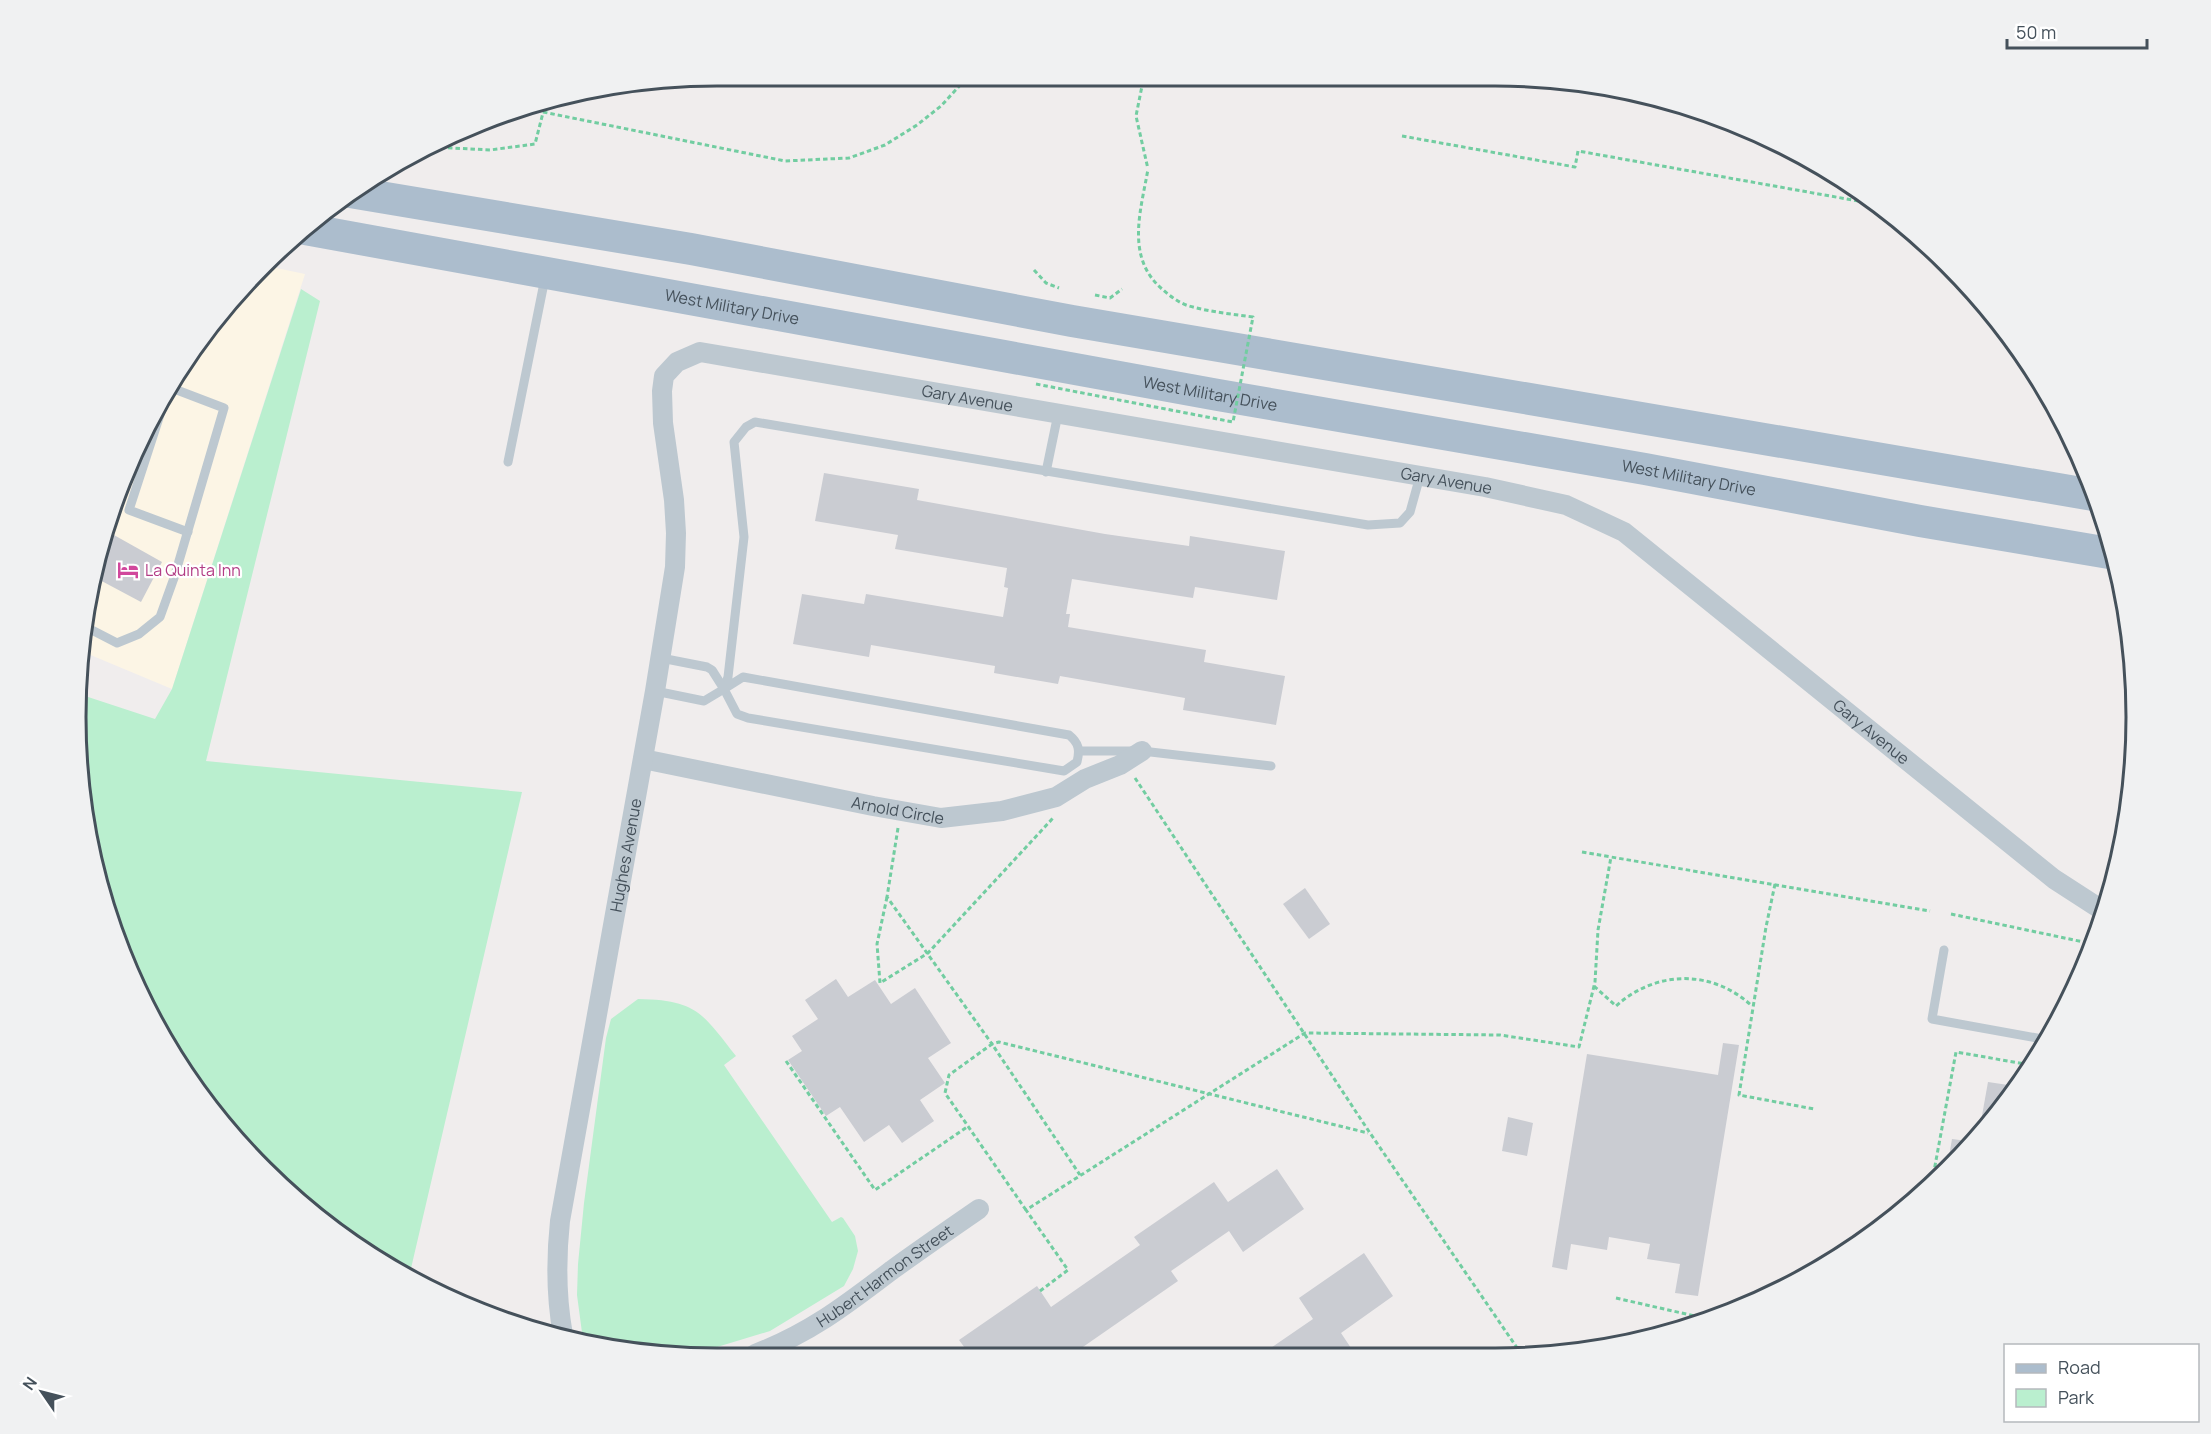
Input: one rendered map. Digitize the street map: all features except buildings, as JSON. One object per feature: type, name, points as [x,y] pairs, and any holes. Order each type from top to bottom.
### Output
[{"type":"main road","points":[[363,194],[691,249],[1072,321],[2084,493]]},
{"type":"main road","name":"West Military Drive","points":[[315,231],[2104,553]]},
{"type":"street","name":"Gary Avenue","points":[[664,376],[677,362],[700,352],[1485,487],[1566,505],[1624,532],[2054,879],[2096,906]]},
{"type":"street","name":"Hughes Avenue","points":[[562,1329],[557,1277],[560,1221],[661,658],[675,567],[674,500],[663,423],[664,376]]},
{"type":"street","name":"Arnold Circle","points":[[643,759],[901,812],[941,818],[1002,812],[1056,797],[1142,752]]},
{"type":"street","name":"Hubert Harmon Street","points":[[768,1348],[807,1330],[844,1308],[979,1209]]},
{"type":"lane","points":[[508,462],[546,273]]},
{"type":"lane","points":[[92,630],[117,643],[139,634],[160,616],[174,578],[224,408],[178,389]]},
{"type":"lane","points":[[1046,472],[1058,414]]},
{"type":"lane","points":[[724,689],[728,677],[744,537],[734,442],[746,426],[755,422],[1368,525],[1400,523],[1410,512],[1420,476]]},
{"type":"lane","points":[[154,433],[129,510],[188,532]]},
{"type":"lane","points":[[655,691],[705,701],[724,689],[743,677],[1069,735],[1076,741],[1080,751],[1077,762],[1064,771],[748,718],[737,714],[724,689],[712,670],[661,658]]},
{"type":"lane","points":[[1080,751],[1142,752],[1271,766]]},
{"type":"lane","points":[[1054,769],[1065,780],[1068,789]]},
{"type":"lane","points":[[1944,950],[1932,1019],[2038,1038]]},
{"type":"path","points":[[445,148],[490,150],[535,144],[543,112],[785,161],[849,158],[885,145],[917,125],[941,106],[959,86]]},
{"type":"path","points":[[1036,384],[1233,422],[1253,317],[1189,306],[1171,297],[1146,271],[1139,250],[1137,231],[1148,169],[1136,116],[1142,86]]},
{"type":"path","points":[[1402,136],[1575,167],[1578,151],[1857,201]]},
{"type":"path","points":[[1034,270],[1046,283],[1059,288]]},
{"type":"path","points":[[1095,295],[1110,298],[1122,289]]},
{"type":"path","points":[[1133,774],[1370,1133],[1517,1347]]},
{"type":"path","points":[[901,812],[877,944],[880,983],[928,953],[1060,811],[1068,789]]},
{"type":"path","points":[[1582,852],[1930,911]]},
{"type":"path","points":[[1026,1210],[1305,1033],[1500,1035],[1580,1047],[1594,986],[1598,930],[1611,857]]},
{"type":"path","points":[[1775,884],[1739,1095],[1814,1109]]},
{"type":"path","points":[[887,897],[992,1044],[1080,1175]]},
{"type":"path","points":[[1951,914],[2084,942]]},
{"type":"path","points":[[1594,986],[1616,1006],[1628,995],[1646,986],[1667,979],[1690,978],[1726,988],[1753,1006]]},
{"type":"path","points":[[1040,1291],[1068,1270],[945,1093],[949,1075],[992,1044],[999,1042],[1370,1133]]},
{"type":"path","points":[[1934,1170],[1956,1052],[2022,1063]]},
{"type":"path","points":[[786,1061],[875,1190],[967,1127]]},
{"type":"path","points":[[1616,1298],[1694,1316]]},
{"type":"shaded area","points":[[273,267],[305,274],[172,689],[89,654],[98,594],[119,514],[134,475],[170,401],[216,333]]},
{"type":"green space","points":[[301,289],[320,301],[206,761],[522,792],[411,1269],[366,1242],[333,1218],[270,1164],[242,1133],[192,1068],[170,1033],[134,959],[119,920],[98,840],[87,758],[87,696],[155,719],[172,689]]},
{"type":"green space","points":[[638,999],[658,1000],[686,1006],[706,1019],[715,1029],[736,1056],[724,1065],[832,1222],[843,1218],[855,1236],[858,1251],[853,1269],[844,1286],[770,1331],[714,1348],[635,1343],[582,1333],[577,1295],[578,1264],[606,1038],[611,1019]]},
{"type":"place","name":"La Quinta Inn","points":[[128,570]]}]
